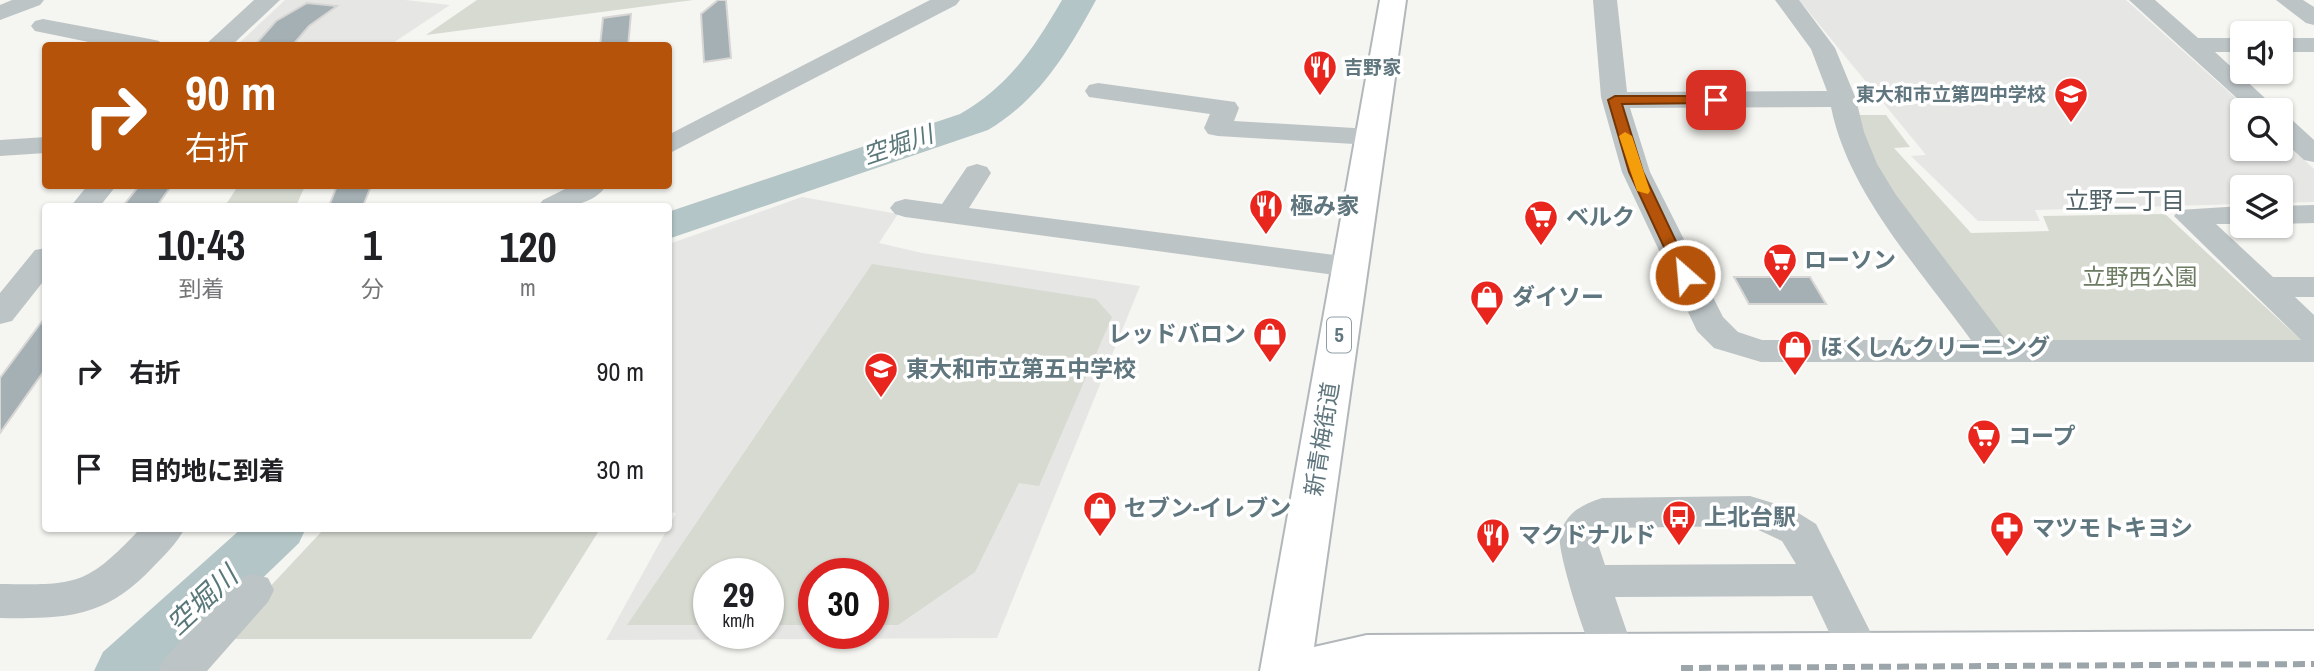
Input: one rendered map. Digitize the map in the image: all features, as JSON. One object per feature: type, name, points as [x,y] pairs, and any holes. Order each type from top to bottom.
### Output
[{"type":"main road","name":"新青梅街道","points":[[1285,671],[1393,0]]},
{"type":"main road","points":[[1301,671],[1367,656],[1622,663],[1860,653],[2299,658]]},
{"type":"street","points":[[0,13],[32,0]]},
{"type":"street","points":[[221,42],[268,0]]},
{"type":"street","points":[[672,143],[948,0]]},
{"type":"street","points":[[1605,0],[1615,100],[1648,202],[1709,323],[1726,340],[1760,351],[2314,351]]},
{"type":"street","points":[[1787,0],[1823,48],[1843,99],[1850,132],[1863,164],[1883,198],[1997,352]]},
{"type":"street","points":[[2141,0],[2251,98]]},
{"type":"street","points":[[2288,0],[2314,18]]},
{"type":"street","points":[[43,26],[129,42]]},
{"type":"street","points":[[2191,45],[2230,45]]},
{"type":"street","points":[[2293,45],[2314,45]]},
{"type":"street","points":[[1098,91],[1226,108],[1218,128],[1371,137]]},
{"type":"street","points":[[1615,100],[1843,99]]},
{"type":"street","points":[[2293,135],[2314,154]]},
{"type":"street","points":[[0,148],[42,145]]},
{"type":"street","points":[[950,214],[977,173]]},
{"type":"street","points":[[88,203],[99,189]]},
{"type":"street","points":[[559,203],[586,189]]},
{"type":"street","points":[[905,208],[1350,267]]},
{"type":"street","points":[[2230,215],[2189,216],[2314,334]]},
{"type":"street","points":[[0,314],[42,262]]},
{"type":"street","points":[[2266,287],[2314,287]]},
{"type":"street","points":[[1622,663],[1578,544],[1579,529],[1589,517],[1602,513],[1738,511],[1770,514],[1789,523],[1802,535],[1860,653]]},
{"type":"street","points":[[0,601],[72,600],[94,591],[124,571],[162,532]]},
{"type":"street","points":[[1590,581],[1824,580]]},
{"type":"street","points":[[180,671],[254,590]]},
{"type":"shaded area","points":[[285,0],[405,0],[450,5],[394,42],[240,42]]},
{"type":"shaded area","name":"東大和市立第四中学校","points":[[1799,0],[2126,0],[2236,98],[2230,98],[2230,161],[2293,161],[2293,150],[2314,169],[2314,202],[2293,203],[2293,175],[2230,175],[2230,204],[2035,210],[2040,221],[1978,221],[1911,156],[1926,155]]},
{"type":"shaded area","name":"東大和市立第五中学校","points":[[802,197],[898,214],[879,243],[922,253],[1140,286],[997,638],[889,639],[889,558],[798,558],[798,639],[784,639],[784,558],[693,558],[693,640],[606,640],[666,532],[672,532],[672,520],[676,513],[672,512],[672,243]]},
{"type":"green space","points":[[477,0],[693,0],[426,35]]},
{"type":"green space","name":"立野西公園","points":[[1855,115],[1886,115],[1910,147],[1894,148],[1971,233],[2049,231],[2043,216],[2165,214],[2301,340],[2005,340],[1872,168]]},
{"type":"green space","points":[[236,189],[304,189],[297,203],[227,203]]},
{"type":"green space","points":[[872,264],[1096,299],[1112,317],[1039,486],[1019,483],[975,572],[898,625],[889,625],[889,558],[798,558],[798,625],[784,625],[784,558],[693,558],[693,625],[627,625]]},
{"type":"green space","points":[[321,532],[598,532],[531,639],[221,639]]},
{"type":"building","points":[[718,0],[726,0],[731,58],[704,62],[701,14]]},
{"type":"building","points":[[307,3],[337,6],[309,26],[295,42],[258,42],[276,21]]},
{"type":"building","points":[[631,14],[628,42],[600,42],[603,18]]},
{"type":"building","points":[[137,189],[169,189],[159,203],[125,203]]},
{"type":"building","points":[[336,189],[370,189],[364,203],[330,203]]},
{"type":"building","name":"ローソン","points":[[1734,277],[1810,277],[1826,304],[1749,304]]},
{"type":"building","points":[[42,321],[42,374],[0,433],[0,378]]},
{"type":"waterway","name":"空堀川","points":[[672,225],[974,122],[1011,98],[1025,84],[1037,70],[1079,0]]},
{"type":"waterway","name":"空堀川","points":[[125,671],[275,532]]},
{"type":"railway","points":[[1681,668],[2314,664]]},
{"type":"slow traffic","points":[[1625,136],[1643,191]]},
{"type":"place","name":"吉野家","points":[[1320,97]]},
{"type":"place","name":"東大和市立第四中学校","points":[[2071,124]]},
{"type":"place","name":"極み家","points":[[1266,236]]},
{"type":"place","name":"ベルク","points":[[1541,247]]},
{"type":"place","name":"ローソン","points":[[1780,290]]},
{"type":"place","name":"ダイソー","points":[[1487,327]]},
{"type":"place","name":"レッドバロン","points":[[1270,364]]},
{"type":"place","name":"ほくしんクリーニング","points":[[1795,377]]},
{"type":"place","name":"東大和市立第五中学校","points":[[881,399]]},
{"type":"place","name":"コープ","points":[[1984,466]]},
{"type":"place","name":"セブン-イレブン","points":[[1100,538]]},
{"type":"place","name":"上北台駅","points":[[1679,547]]},
{"type":"place","name":"マツモトキヨシ","points":[[2007,558]]},
{"type":"place","name":"マクドナルド","points":[[1493,565]]},
{"type":"district","name":"立野二丁目","points":[[2125,201]]},
{"type":"route","points":[[1685,275],[1648,202],[1636,172],[1615,100],[1716,100]]}]
